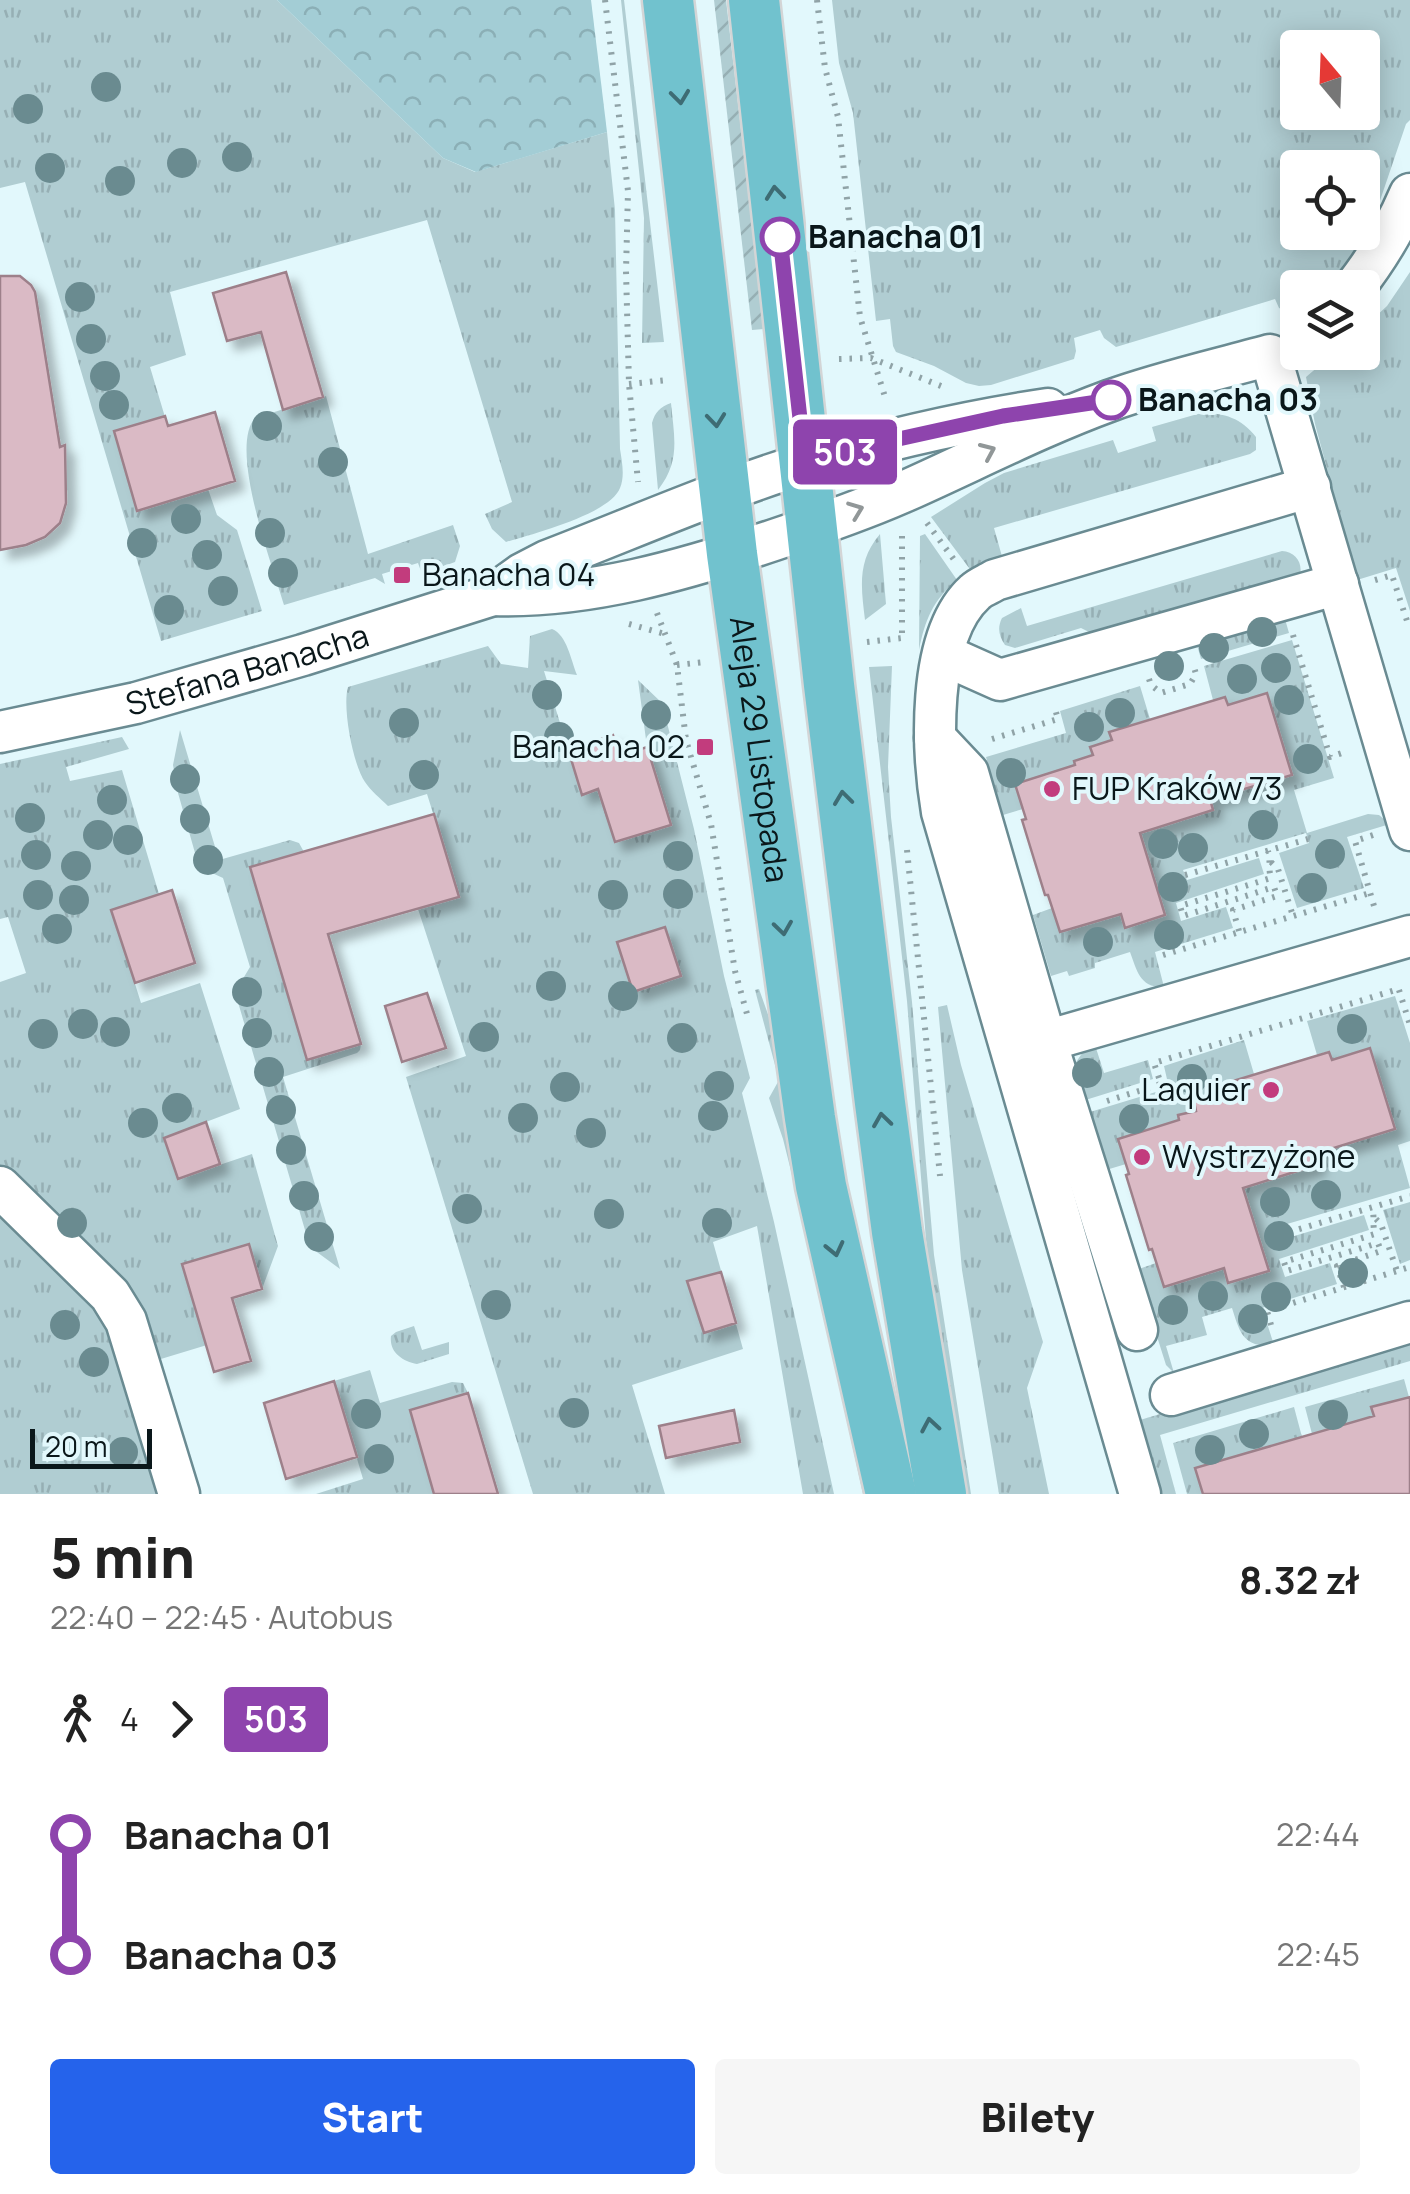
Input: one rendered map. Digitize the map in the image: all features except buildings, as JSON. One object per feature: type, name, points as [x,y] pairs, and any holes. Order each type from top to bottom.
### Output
[{"type":"main road","name":"Aleja 29 Listopada","points":[[668,0],[724,492],[821,1186],[891,1494]]},
{"type":"main road","points":[[754,0],[880,1103],[941,1494]]},
{"type":"street","points":[[1367,270],[1410,194]]},
{"type":"street","points":[[1111,400],[1280,348]]},
{"type":"street","points":[[1288,370],[1310,487],[1410,830]]},
{"type":"street","name":"Stefana Banacha","points":[[493,595],[532,596],[568,591],[732,554],[900,493],[988,450],[1111,400]]},
{"type":"street","name":"Stefana Banacha","points":[[0,732],[182,690],[493,595],[547,561],[805,464],[1003,416],[1111,400]]},
{"type":"street","points":[[1140,1494],[942,812],[936,773],[936,704],[947,636],[976,590],[995,580],[1310,487]]},
{"type":"street","points":[[944,655],[1000,680],[1338,584]]},
{"type":"street","points":[[936,738],[968,773],[1046,1041],[1137,1330]]},
{"type":"street","points":[[1046,1041],[1410,936]]},
{"type":"street","points":[[0,1188],[118,1306],[180,1494]]},
{"type":"street","points":[[1170,1395],[1410,1322]]},
{"type":"path","points":[[605,0],[628,191],[626,272],[638,495]]},
{"type":"path","points":[[817,0],[825,68],[838,117],[860,317],[887,403]]},
{"type":"path","points":[[832,359],[871,358],[953,391]]},
{"type":"path","points":[[630,384],[670,380]]},
{"type":"path","points":[[920,513],[976,590]]},
{"type":"path","points":[[902,526],[904,655]]},
{"type":"path","points":[[1283,600],[1330,757],[1384,740]]},
{"type":"path","points":[[628,624],[665,634]]},
{"type":"path","points":[[864,642],[902,638]]},
{"type":"path","points":[[677,665],[703,662]]},
{"type":"path","points":[[976,744],[1058,720],[1055,709],[1074,703]]},
{"type":"path","points":[[1185,875],[1308,839]]},
{"type":"path","points":[[907,849],[940,1178]]},
{"type":"path","points":[[1239,931],[1233,910],[1277,896],[1274,887],[1183,916],[1180,906],[1271,878],[1268,851]]},
{"type":"path","points":[[1271,862],[1278,869],[1293,916]]},
{"type":"path","points":[[1163,954],[1370,892]]},
{"type":"path","points":[[1098,1104],[1160,1084],[1154,1063],[1399,989]]},
{"type":"path","points":[[1289,1232],[1410,1196]]},
{"type":"path","points":[[1344,1287],[1337,1266],[1381,1252],[1378,1243],[1287,1272],[1284,1262],[1375,1234],[1372,1207]]},
{"type":"path","points":[[1375,1218],[1382,1224],[1397,1272]]},
{"type":"path","points":[[1282,1361],[1267,1311],[1410,1267]]},
{"type":"green space","points":[[0,0],[277,0],[443,158],[475,172],[607,132],[615,210],[623,474],[613,497],[569,522],[506,542],[492,529],[485,514],[512,502],[427,220],[170,292],[186,355],[150,367],[165,417],[114,432],[137,511],[208,489],[217,515],[237,530],[262,611],[161,641],[25,182],[0,188]]},
{"type":"green space","points":[[277,0],[591,0],[607,132],[476,172],[443,158]]},
{"type":"green space","points":[[621,0],[664,342],[642,343],[644,218]]},
{"type":"green space","points":[[714,0],[726,0],[764,329],[752,330]]},
{"type":"green space","points":[[832,0],[1410,0],[1410,120],[1380,201],[1380,150],[1280,150],[1280,250],[1357,250],[1343,270],[1280,270],[1280,308],[1275,299],[1116,347],[1100,330],[1074,338],[1074,359],[991,385],[966,383],[896,352],[890,319],[876,321],[853,113],[839,63]]},
{"type":"green space","points":[[1410,272],[1410,611],[1396,568],[1357,580],[1306,377],[1314,370],[1380,370],[1380,312]]},
{"type":"green space","points":[[326,396],[368,554],[453,525],[460,546],[455,562],[422,574],[418,563],[382,574],[385,584],[375,578],[284,605],[249,480],[248,433],[255,418]]},
{"type":"green space","points":[[671,403],[673,459],[658,490],[652,423],[658,410]]},
{"type":"green space","points":[[1201,413],[1238,421],[1256,437],[1256,450],[994,528],[1003,560],[972,572],[931,517],[1004,473],[1113,440],[1118,453],[1156,441],[1152,427]]},
{"type":"green space","points":[[880,534],[886,604],[865,620],[864,564]]},
{"type":"green space","points":[[925,534],[957,580],[931,611],[919,650],[920,536]]},
{"type":"green space","points":[[1282,551],[1297,559],[1300,575],[1099,637],[1081,628],[1015,648],[1005,645],[1000,635],[1002,618],[1021,608],[1027,626]]},
{"type":"green space","points":[[1285,619],[1289,633],[1201,659],[1197,645]]},
{"type":"green space","points":[[552,629],[568,649],[577,675],[544,671],[582,794],[598,789],[615,842],[671,825],[647,747],[638,680],[662,703],[750,1078],[742,1093],[834,1494],[803,1494],[757,1226],[713,1242],[743,1349],[632,1385],[665,1494],[533,1494],[406,1077],[466,1056],[418,909],[459,896],[427,794],[388,806],[373,791],[356,763],[346,708],[348,687],[488,646],[501,664],[528,668],[530,636]],"holes":[[[665,927],[680,975],[633,992],[617,943]]]},
{"type":"green space","points":[[1292,640],[1334,778],[1294,790],[1307,833],[1368,814],[1379,815],[1390,824],[1347,837],[1364,888],[1297,908],[1279,853],[1309,843],[1306,833],[1183,870],[1187,880],[1259,858],[1264,874],[1176,903],[1181,921],[1226,907],[1233,928],[1155,952],[1164,987],[1145,981],[1130,952],[1069,976],[1067,971],[1051,976],[1033,915],[1052,908],[1060,932],[1119,909],[1125,928],[1165,915],[1132,808],[1180,820],[1213,810],[1210,799],[1291,775],[1267,693],[1228,705],[1225,697],[1213,700],[1204,666]]},
{"type":"green space","points":[[892,666],[888,767],[891,817],[934,1255],[971,1494],[965,1494],[926,1240],[907,1001],[869,667]]},
{"type":"green space","points":[[1140,686],[1150,719],[1109,732],[1112,740],[1090,747],[1093,755],[1077,772],[1015,784],[1023,809],[1003,815],[986,757],[1066,733],[1060,711]]},
{"type":"green space","points":[[180,730],[219,860],[290,840],[299,843],[304,852],[307,1059],[361,1044],[357,1053],[283,1077],[340,1269],[310,1247],[235,992],[250,967],[223,878],[199,867],[178,793],[173,765]]},
{"type":"green space","points":[[122,737],[129,749],[66,767],[70,781],[122,770],[159,894],[112,910],[141,1003],[200,983],[240,1109],[164,1138],[178,1179],[252,1154],[278,1246],[262,1289],[248,1244],[183,1264],[207,1345],[151,1362],[0,1165],[0,982],[26,973],[8,917],[0,919],[0,764]]},
{"type":"green space","points":[[759,989],[775,1034],[868,1494],[863,1494],[797,1195],[769,1098],[779,1080],[755,990]]},
{"type":"green space","points":[[1395,996],[1410,1043],[1410,1141],[1398,1145],[1410,1188],[1287,1224],[1291,1237],[1364,1215],[1369,1230],[1279,1259],[1285,1277],[1330,1263],[1337,1284],[1262,1308],[1274,1345],[1255,1344],[1244,1337],[1232,1308],[1202,1317],[1207,1335],[1166,1346],[1174,1373],[1166,1365],[1136,1270],[1156,1263],[1164,1287],[1209,1273],[1223,1264],[1268,1271],[1236,1163],[1283,1176],[1317,1165],[1314,1154],[1395,1129],[1371,1048],[1332,1060],[1329,1051],[1317,1055],[1307,1021]]},
{"type":"green space","points":[[947,1005],[1043,1342],[1027,1388],[1049,1494],[999,1494],[962,1270],[938,1007]]},
{"type":"green space","points":[[1244,1040],[1254,1074],[1213,1087],[1215,1095],[1194,1101],[1196,1111],[1178,1115],[1181,1127],[1168,1124],[1119,1139],[1126,1164],[1106,1170],[1090,1112],[1169,1088],[1164,1066]]},
{"type":"green space","points":[[1095,1045],[1104,1073],[1148,1060],[1153,1079],[1079,1102],[1074,1065],[1083,1052]]},
{"type":"green space","points":[[1410,1202],[1410,1260],[1400,1264],[1383,1210]]},
{"type":"green space","points":[[0,1203],[102,1303],[164,1494],[0,1494]]},
{"type":"green space","points":[[414,1326],[422,1350],[449,1342],[449,1354],[417,1364],[398,1355],[391,1336]]},
{"type":"green space","points":[[1410,1339],[1410,1361],[1160,1435],[1176,1494],[1162,1494],[1140,1420]]},
{"type":"green space","points":[[370,1370],[380,1403],[452,1382],[463,1383],[468,1393],[410,1411],[434,1494],[316,1494],[363,1479],[334,1381]]},
{"type":"green space","points":[[1404,1379],[1409,1397],[1372,1407],[1374,1416],[1312,1434],[1305,1407]]},
{"type":"green space","points":[[1294,1407],[1302,1437],[1196,1468],[1203,1494],[1187,1494],[1173,1443]]},
{"type":"bus line","name":"503","points":[[780,237],[805,464],[1003,416],[1111,400]]},
{"type":"place","name":"Banacha 01","points":[[780,237]]},
{"type":"place","name":"Banacha 03","points":[[1111,400]]},
{"type":"place","name":"Banacha 04","points":[[402,575]]},
{"type":"place","name":"Banacha 02","points":[[705,747]]},
{"type":"place","name":"FUP Kraków 73","points":[[1052,789]]},
{"type":"place","name":"Laquier","points":[[1271,1090]]},
{"type":"place","name":"Wystrzyżone","points":[[1142,1157]]}]
